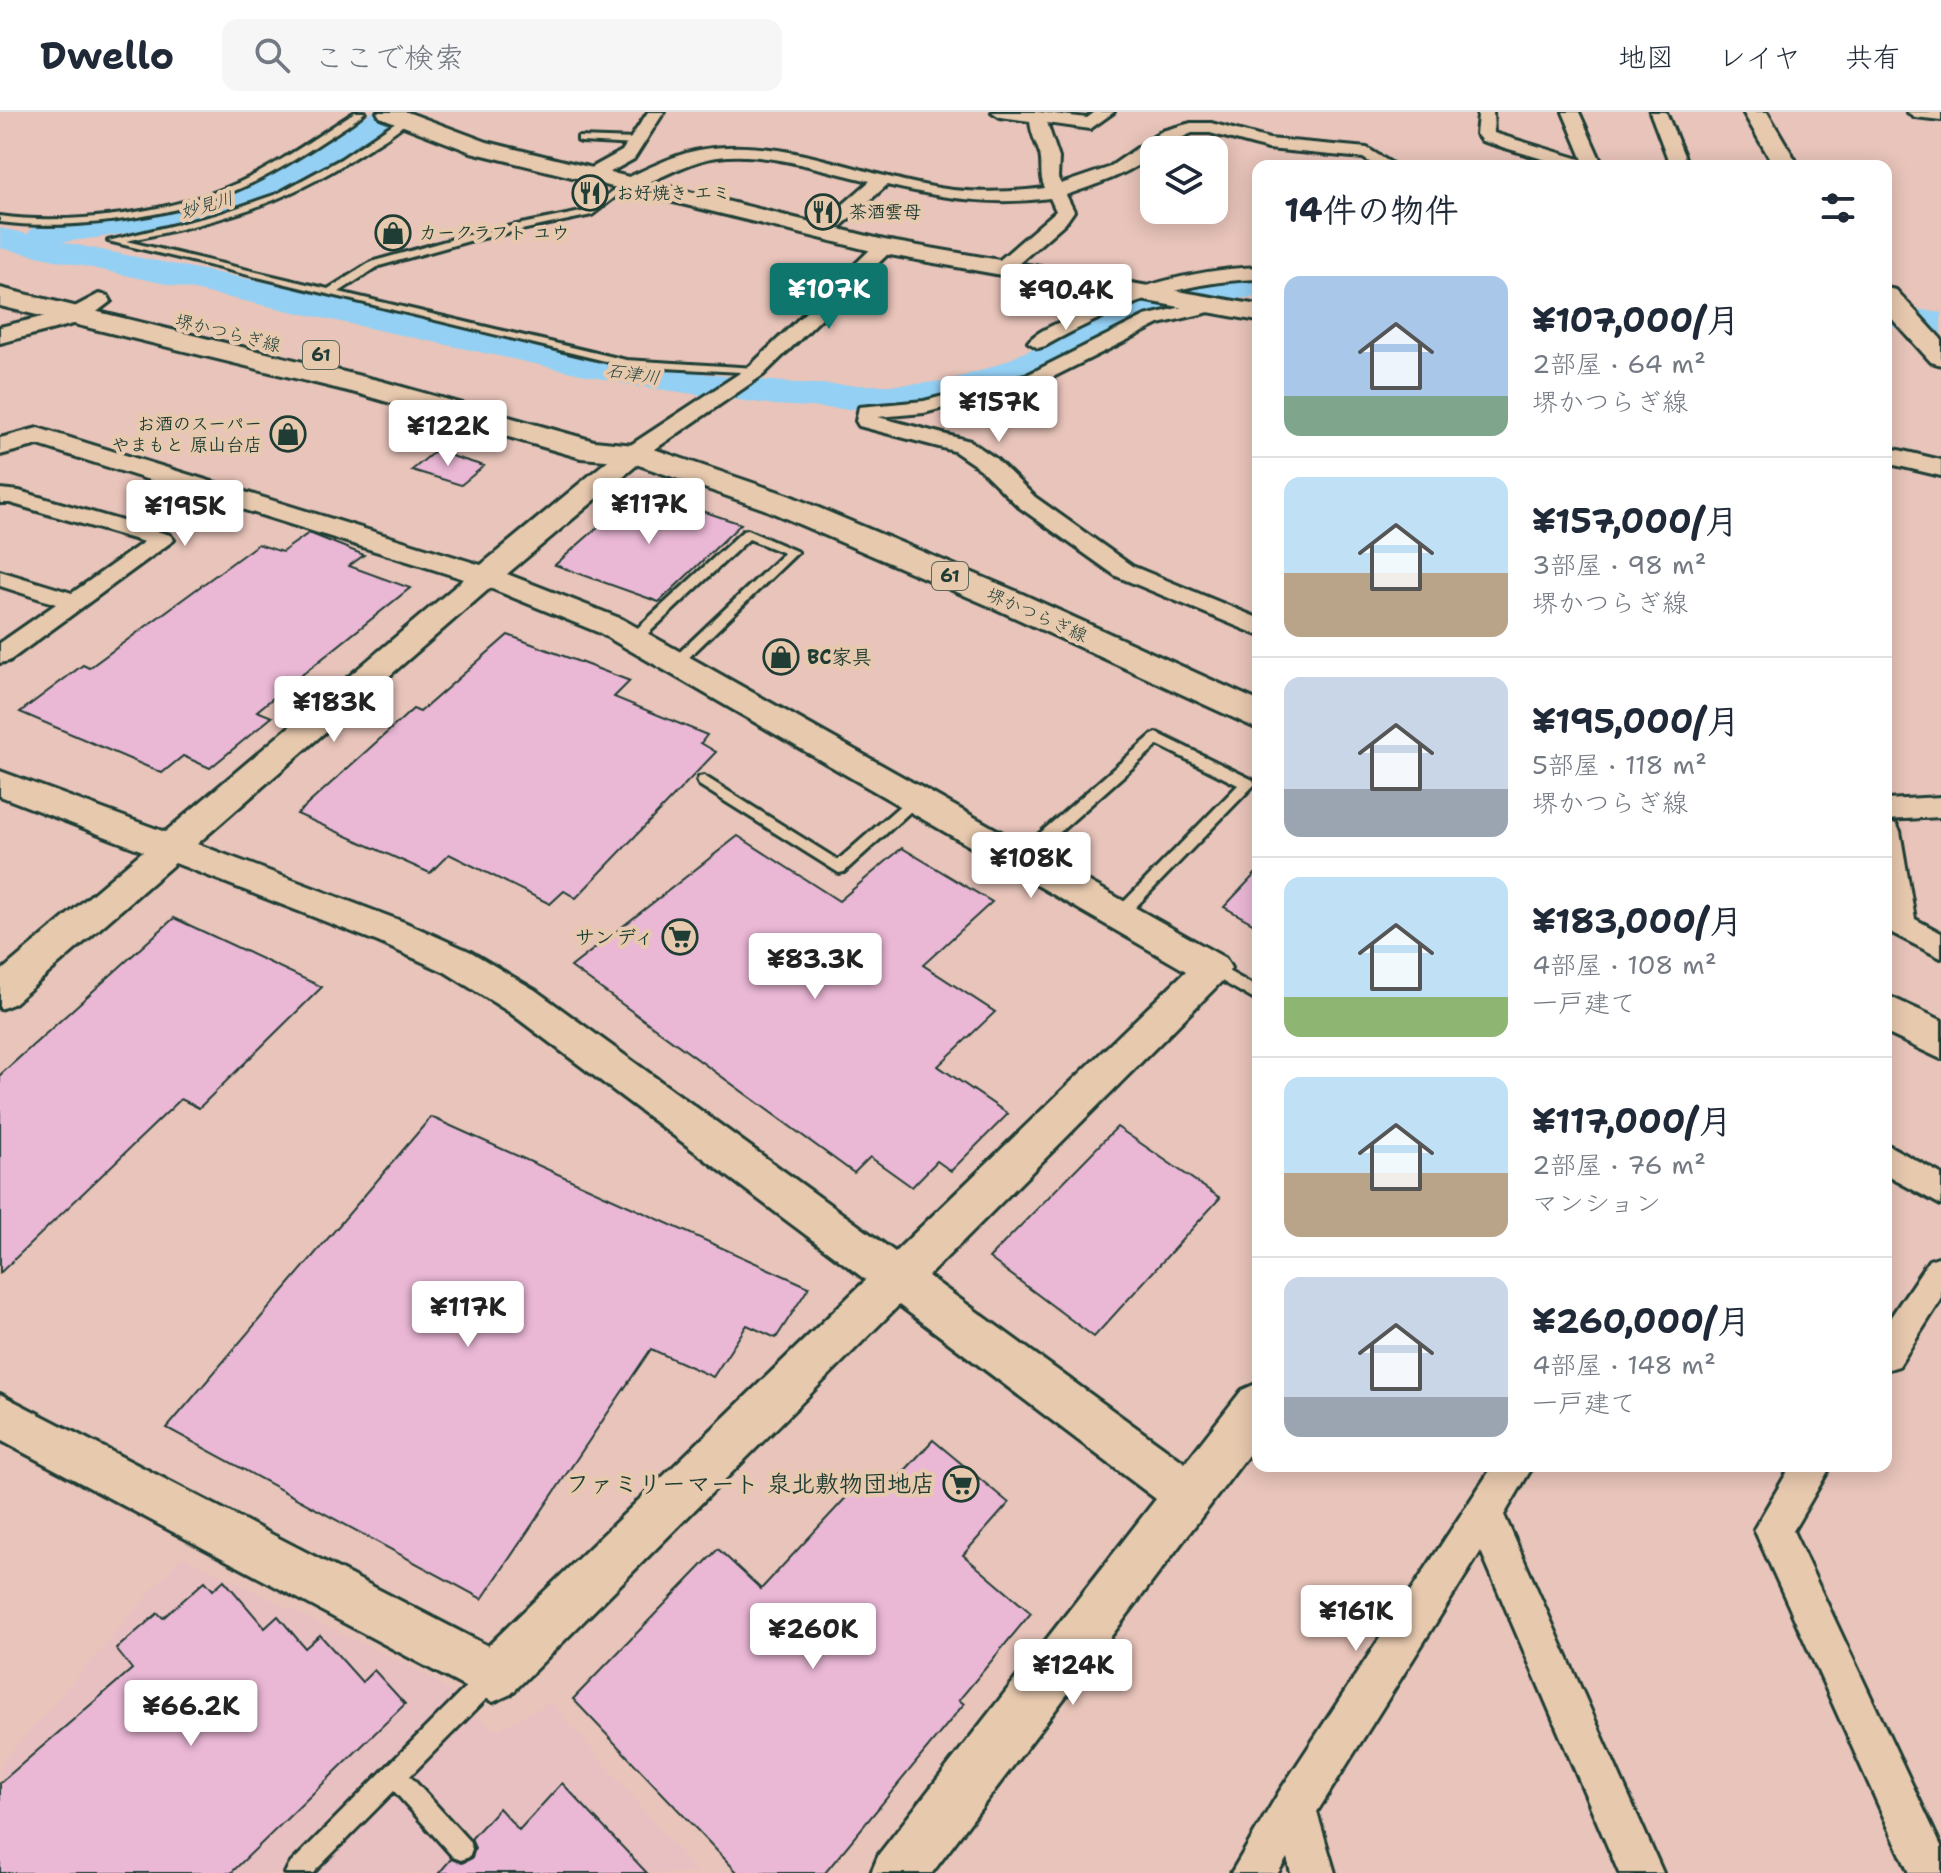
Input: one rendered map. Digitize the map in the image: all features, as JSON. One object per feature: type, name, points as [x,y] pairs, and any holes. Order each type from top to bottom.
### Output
[{"type":"main road","points":[[1755,112],[1782,160]]},
{"type":"main road","name":"堺かつらぎ線","points":[[0,279],[87,308],[592,451],[634,453],[805,514],[1006,600],[1252,713]]},
{"type":"main road","name":"堺かつらぎ線","points":[[0,297],[87,308]]},
{"type":"main road","points":[[1892,303],[1932,347]]},
{"type":"main road","points":[[1892,1015],[1941,1041]]},
{"type":"street","points":[[590,176],[628,155],[656,112]]},
{"type":"street","points":[[1000,112],[1090,124],[1106,112]]},
{"type":"street","points":[[1484,112],[1487,115],[1485,134],[1488,137],[1565,160]]},
{"type":"street","points":[[1571,112],[1591,160]]},
{"type":"street","points":[[1658,112],[1677,160]]},
{"type":"street","points":[[1915,112],[1941,115]]},
{"type":"street","points":[[403,115],[459,141],[625,185],[884,247],[1252,312]]},
{"type":"street","points":[[1002,268],[1023,247],[1061,219],[1065,211],[1049,178],[1050,158],[1039,132],[1038,117]]},
{"type":"street","points":[[625,185],[700,155],[744,152],[780,155],[952,195],[995,198],[1056,192],[1114,172],[1168,135],[1191,128],[1211,128],[1268,144],[1367,153],[1378,160]]},
{"type":"street","points":[[823,232],[883,179]]},
{"type":"street","points":[[0,994],[486,576],[634,453],[750,374],[884,247]]},
{"type":"street","points":[[1073,362],[1038,342],[1137,293],[1199,276],[1252,273]]},
{"type":"street","points":[[1209,305],[1152,320],[1036,378],[924,407],[867,412],[867,421],[962,446],[987,463],[1027,502],[1124,571],[1252,624]]},
{"type":"street","points":[[0,335],[87,308]]},
{"type":"street","points":[[0,447],[38,436],[486,576],[611,626],[1212,968],[493,1676],[0,1416]]},
{"type":"street","points":[[1892,456],[1941,468]]},
{"type":"street","points":[[0,496],[11,496],[162,540],[0,655]]},
{"type":"street","points":[[0,578],[73,601]]},
{"type":"street","points":[[0,783],[172,846],[391,932],[458,962],[522,1001],[1190,1495]]},
{"type":"street","points":[[1892,810],[1941,807]]},
{"type":"street","points":[[1892,866],[1902,925],[1941,947]]},
{"type":"street","points":[[1892,1162],[1941,1191]]},
{"type":"street","points":[[1892,1345],[1941,1271]]},
{"type":"street","points":[[898,1873],[1252,1413]]},
{"type":"street","points":[[1253,1873],[1510,1472]]},
{"type":"street","points":[[1808,1472],[1773,1529],[1931,1873]]},
{"type":"street","points":[[1484,1513],[1641,1873]]},
{"type":"street","points":[[1294,1807],[1313,1873]]},
{"type":"lane","points":[[0,219],[71,221],[138,213],[223,192],[275,167],[361,112]]},
{"type":"lane","points":[[403,115],[338,167],[277,198],[178,228],[113,241],[626,363],[750,374]]},
{"type":"lane","points":[[581,139],[636,142]]},
{"type":"lane","points":[[331,292],[375,264],[467,238],[589,213],[625,185]]},
{"type":"lane","points":[[634,639],[747,534],[792,552],[675,663]]},
{"type":"lane","points":[[1020,859],[1157,738],[1248,784],[1119,915]]},
{"type":"lane","points":[[704,781],[839,868],[916,800]]},
{"type":"lane","points":[[1212,968],[1252,992]]},
{"type":"lane","points":[[297,1873],[493,1676]]},
{"type":"lane","points":[[394,1775],[461,1849]]},
{"type":"shaded area","points":[[182,1556],[434,1679],[495,1731],[551,1702],[698,1873],[0,1873],[0,1765]]},
{"type":"building","points":[[435,451],[484,466],[461,485],[412,470]]},
{"type":"building","points":[[640,490],[741,524],[659,602],[555,565]]},
{"type":"building","points":[[309,533],[364,555],[349,566],[410,588],[257,711],[272,717],[210,768],[183,756],[162,773],[20,712],[83,665],[89,668],[258,544],[282,552]]},
{"type":"building","points":[[508,635],[630,681],[614,697],[707,735],[701,743],[716,752],[576,898],[564,891],[550,904],[449,854],[430,873],[297,814],[413,709],[420,712]]},
{"type":"building","points":[[738,836],[839,901],[902,848],[992,902],[923,965],[995,1012],[938,1066],[1008,1114],[951,1171],[937,1161],[912,1187],[870,1157],[854,1173],[571,967]]},
{"type":"building","points":[[1252,877],[1252,923],[1224,907]]},
{"type":"building","points":[[174,918],[322,987],[199,1108],[181,1099],[0,1273],[0,1075]]},
{"type":"building","points":[[431,1117],[809,1287],[776,1338],[747,1325],[713,1377],[651,1349],[482,1599],[167,1428]]},
{"type":"building","points":[[1117,1127],[1220,1198],[1094,1337],[989,1258]]},
{"type":"building","points":[[933,1440],[1009,1503],[963,1555],[1031,1613],[959,1700],[964,1704],[825,1873],[738,1873],[573,1699],[718,1549],[761,1589],[868,1474],[887,1490]]},
{"type":"building","points":[[224,1580],[265,1628],[278,1616],[305,1648],[320,1635],[362,1682],[374,1670],[405,1704],[231,1873],[0,1873],[0,1783],[132,1669],[116,1649],[158,1613],[163,1618],[205,1581],[213,1590]]},
{"type":"building","points":[[562,1783],[647,1873],[439,1873],[451,1859],[462,1863],[472,1858],[475,1848],[471,1839],[499,1808],[519,1830]]},
{"type":"waterway","name":"妙見川","points":[[45,233],[138,221],[230,199],[302,169],[393,112]]},
{"type":"waterway","name":"石津川","points":[[0,238],[636,374],[775,394],[844,397],[915,396],[962,389],[1032,363],[1156,302],[1206,290],[1252,286]]},
{"type":"waterway","name":"石津川","points":[[1892,316],[1941,324]]},
{"type":"place","name":"お好焼き エミ","points":[[590,193]]},
{"type":"place","name":"茶酒雲母","points":[[823,212]]},
{"type":"place","name":"カークラフト ユウ","points":[[393,233]]},
{"type":"place","name":"お酒のスーパー やまもと 原山台店","points":[[288,434]]},
{"type":"place","name":"BC家具","points":[[781,657]]},
{"type":"place","name":"サンディ","points":[[680,937]]},
{"type":"place","name":"ファミリーマート 泉北敷物団地店","points":[[961,1484]]}]
